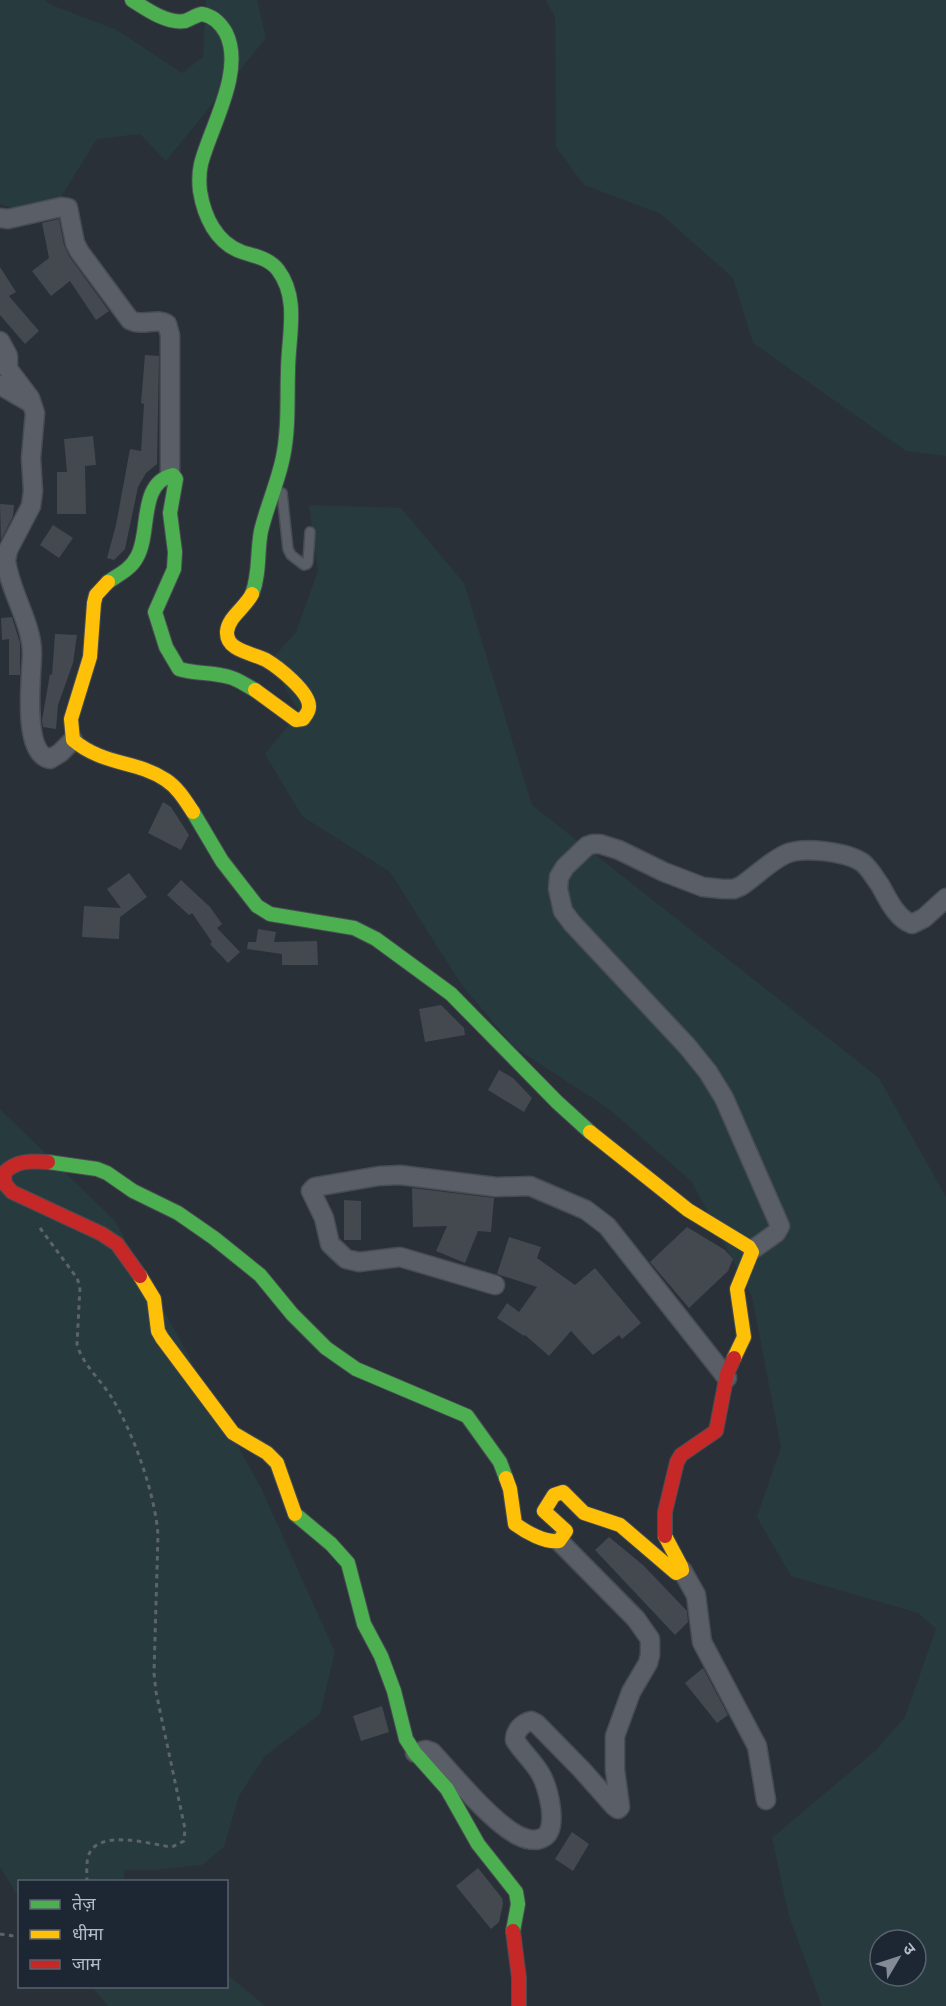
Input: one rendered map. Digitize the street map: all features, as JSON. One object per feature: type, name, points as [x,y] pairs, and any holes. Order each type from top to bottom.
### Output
[{"type":"street","points":[[132,0],[146,10],[176,21],[184,20],[202,11],[222,26],[230,38],[232,50],[227,81],[220,111],[203,157],[199,180],[204,207],[220,238],[232,248],[269,260],[278,270],[289,291],[293,325],[288,362],[289,413],[280,473],[260,533],[254,589],[249,602],[230,623],[227,632],[233,645],[265,660],[278,669],[308,698],[308,712],[303,719],[299,721],[286,715],[255,690],[231,677],[183,671],[175,664],[166,646],[155,612],[172,577],[175,561],[170,513],[176,479],[170,474]]},
{"type":"street","points":[[0,218],[8,219],[62,207],[68,208],[75,243],[79,251],[130,320],[136,323],[160,321],[167,324],[170,334],[170,474]]},
{"type":"street","points":[[0,341],[8,356],[8,369],[33,404],[31,506],[8,550],[6,560],[31,642],[31,725],[35,745],[39,754],[44,757],[50,759],[73,740]]},
{"type":"street","points":[[0,386],[33,404]]},
{"type":"street","points":[[170,474],[160,478],[154,489],[147,511],[143,540],[136,560],[102,586],[96,595],[91,655],[74,707],[71,725],[73,740],[93,754],[109,761],[148,770],[170,783],[187,804],[229,872],[261,910],[270,914],[354,928],[376,939],[436,982],[470,1012],[515,1061],[574,1118],[688,1210],[752,1250]]},
{"type":"street","points":[[766,1800],[757,1746],[702,1642],[696,1595],[664,1533],[665,1512],[679,1458],[717,1428],[727,1378],[744,1337],[737,1289],[752,1250],[776,1233],[780,1226],[724,1098],[687,1046],[563,911],[558,889],[559,877],[565,867],[587,846],[600,844],[703,887],[734,889],[779,858],[799,850],[840,855],[863,864],[901,917],[912,924],[924,918],[946,898]]},
{"type":"street","points":[[519,2006],[519,1978],[513,1931],[519,1904],[516,1892],[474,1838],[447,1789],[415,1753],[406,1739],[394,1691],[381,1656],[364,1624],[348,1563],[339,1551],[294,1513],[278,1463],[267,1453],[233,1433],[162,1338],[158,1330],[154,1299],[117,1244],[102,1234],[12,1192],[5,1184],[4,1173],[10,1166],[30,1161],[97,1169],[189,1220],[260,1275],[299,1322],[340,1359],[356,1369],[467,1416],[500,1462],[510,1489],[515,1524],[526,1532],[554,1542],[559,1541],[566,1531],[544,1511],[554,1495],[561,1491],[566,1493],[584,1513],[620,1525],[674,1572],[679,1573],[682,1570]]},
{"type":"street","points":[[495,1285],[400,1257],[358,1262],[346,1258],[330,1244],[324,1218],[311,1191],[315,1187],[379,1176],[400,1175],[496,1186],[530,1186],[551,1194],[586,1210],[607,1226],[727,1378]]},
{"type":"street","points":[[415,1753],[426,1750],[432,1752],[489,1812],[520,1837],[542,1839],[552,1824],[548,1796],[542,1775],[515,1740],[521,1726],[531,1721],[537,1724],[582,1770],[614,1806],[618,1809],[620,1807],[615,1770],[615,1736],[631,1692],[650,1655],[650,1639],[636,1619],[559,1541]]},
{"type":"lane","points":[[280,473],[288,549],[291,555],[304,565],[308,561],[310,532]]},
{"type":"path","points":[[39,1226],[77,1278],[80,1287],[77,1344],[79,1351],[112,1398],[132,1435],[157,1518],[154,1673],[185,1829],[184,1840],[172,1847],[131,1840],[100,1844],[88,1856],[87,1880]]},
{"type":"path","points":[[0,1934],[18,1937]]},
{"type":"green space","points":[[0,0],[45,0],[49,4],[117,30],[182,73],[203,57],[206,0],[257,0],[266,38],[166,161],[140,134],[97,139],[56,205],[27,213],[0,204]]},
{"type":"green space","points":[[546,0],[946,0],[946,456],[906,451],[753,343],[733,278],[661,214],[584,185],[556,147],[555,17]]},
{"type":"green space","points":[[309,505],[401,508],[464,583],[532,805],[879,1078],[946,1197],[946,2006],[822,2006],[789,1916],[772,1838],[876,1750],[905,1717],[936,1629],[918,1613],[791,1576],[757,1517],[781,1447],[752,1297],[692,1182],[609,1109],[514,1047],[461,984],[390,872],[302,816],[265,754],[299,712],[270,661],[296,632],[318,571]]},
{"type":"green space","points":[[0,1109],[115,1221],[262,1490],[335,1652],[320,1714],[265,1756],[239,1796],[224,1847],[202,1865],[155,1870],[125,1870],[123,1880],[18,1880],[18,1896],[0,1867]]},
{"type":"green space","points":[[228,1975],[265,2006],[108,2006],[93,1988],[228,1988]]},
{"type":"building","points":[[59,219],[64,245],[69,256],[109,311],[96,320],[70,281],[51,296],[32,271],[49,258],[42,223]]},
{"type":"building","points":[[0,267],[16,292],[9,296],[39,331],[25,344],[0,315]]},
{"type":"building","points":[[145,355],[159,356],[157,464],[146,473],[138,487],[125,549],[114,560],[107,558],[116,525],[130,449],[141,451],[144,404],[141,403]]},
{"type":"building","points":[[93,436],[96,465],[85,466],[86,514],[57,514],[57,472],[67,472],[64,439]]},
{"type":"building","points":[[0,504],[14,505],[13,516],[1,540]]},
{"type":"building","points":[[53,525],[73,538],[59,558],[40,545]]},
{"type":"building","points":[[12,617],[20,643],[20,675],[9,675],[9,639],[2,640],[1,618]]},
{"type":"building","points":[[55,634],[77,635],[73,663],[58,705],[56,729],[43,727],[42,720],[50,674],[52,675]]},
{"type":"building","points":[[163,802],[171,807],[189,835],[181,850],[148,833]]},
{"type":"building","points":[[129,873],[147,897],[120,917],[119,939],[82,937],[84,906],[121,908],[107,889]]},
{"type":"building","points":[[181,880],[210,907],[222,924],[217,928],[240,952],[228,963],[210,944],[212,942],[192,913],[189,915],[167,895]]},
{"type":"building","points":[[258,929],[276,932],[274,942],[317,941],[318,965],[282,965],[282,954],[247,949],[248,942],[256,942]]},
{"type":"building","points":[[441,1005],[464,1028],[465,1035],[425,1042],[419,1009]]},
{"type":"building","points":[[499,1070],[513,1078],[532,1098],[524,1112],[488,1090]]},
{"type":"building","points":[[412,1188],[494,1198],[491,1232],[478,1231],[465,1263],[436,1251],[447,1226],[413,1227]]},
{"type":"building","points":[[344,1200],[361,1201],[361,1240],[344,1240]]},
{"type":"building","points":[[687,1227],[725,1250],[733,1259],[728,1271],[689,1308],[650,1262]]},
{"type":"building","points":[[509,1237],[541,1247],[537,1258],[575,1285],[595,1268],[641,1323],[622,1339],[619,1335],[593,1355],[571,1331],[549,1356],[525,1335],[497,1318],[507,1303],[519,1312],[537,1287],[497,1274]]},
{"type":"building","points":[[609,1537],[643,1565],[687,1611],[688,1622],[675,1635],[595,1550]]},
{"type":"building","points":[[703,1668],[728,1715],[717,1723],[685,1683]]},
{"type":"building","points":[[382,1706],[389,1732],[361,1741],[353,1716]]},
{"type":"building","points":[[572,1832],[589,1844],[573,1871],[555,1859]]},
{"type":"building","points":[[478,1868],[502,1898],[499,1922],[491,1929],[456,1886]]},
{"type":"traffic: fast","points":[[132,0],[157,15],[171,20],[185,21],[202,14],[206,15],[216,21],[226,33],[231,48],[229,82],[201,164],[199,181],[202,200],[208,219],[218,235],[233,248],[261,258],[274,266],[285,281],[289,293],[291,319],[285,446],[261,531],[256,579],[252,594]]},
{"type":"traffic: fast","points":[[108,582],[131,565],[137,557],[144,535],[150,498],[162,480],[173,475],[176,479],[170,513],[175,552],[174,569],[155,612],[166,647],[179,669],[229,677],[255,690]]},
{"type":"traffic: fast","points":[[193,812],[222,861],[257,906],[270,914],[354,928],[376,939],[451,994],[557,1102],[590,1132]]},
{"type":"traffic: fast","points":[[48,1162],[97,1169],[107,1173],[133,1191],[178,1213],[260,1275],[292,1314],[326,1348],[356,1369],[467,1416],[500,1462],[506,1478]]},
{"type":"traffic: fast","points":[[295,1514],[331,1544],[348,1563],[364,1624],[381,1656],[394,1691],[406,1739],[415,1753],[447,1789],[478,1844],[516,1892],[518,1904],[513,1931]]},
{"type":"traffic: slow","points":[[108,582],[96,595],[94,603],[90,657],[71,719],[73,740],[96,754],[143,769],[166,780],[178,790],[193,812]]},
{"type":"traffic: slow","points":[[252,594],[230,622],[228,638],[235,647],[266,660],[292,680],[308,701],[308,712],[303,719],[296,720],[255,690]]},
{"type":"traffic: slow","points":[[590,1132],[688,1210],[749,1247],[752,1252],[737,1289],[744,1337],[734,1358]]},
{"type":"traffic: slow","points":[[140,1276],[154,1299],[158,1331],[162,1338],[233,1433],[267,1453],[277,1463],[295,1514]]},
{"type":"traffic: slow","points":[[506,1478],[510,1489],[515,1524],[542,1539],[559,1541],[566,1531],[544,1511],[554,1495],[563,1492],[584,1513],[620,1525],[676,1573],[682,1570],[681,1566],[665,1536]]},
{"type":"traffic: jam","points":[[48,1162],[30,1162],[14,1166],[4,1173],[5,1184],[12,1192],[102,1234],[117,1244],[140,1276]]},
{"type":"traffic: jam","points":[[665,1536],[665,1512],[677,1462],[681,1455],[716,1431],[727,1374],[734,1358]]},
{"type":"traffic: jam","points":[[513,1931],[519,1978],[519,2006]]}]
